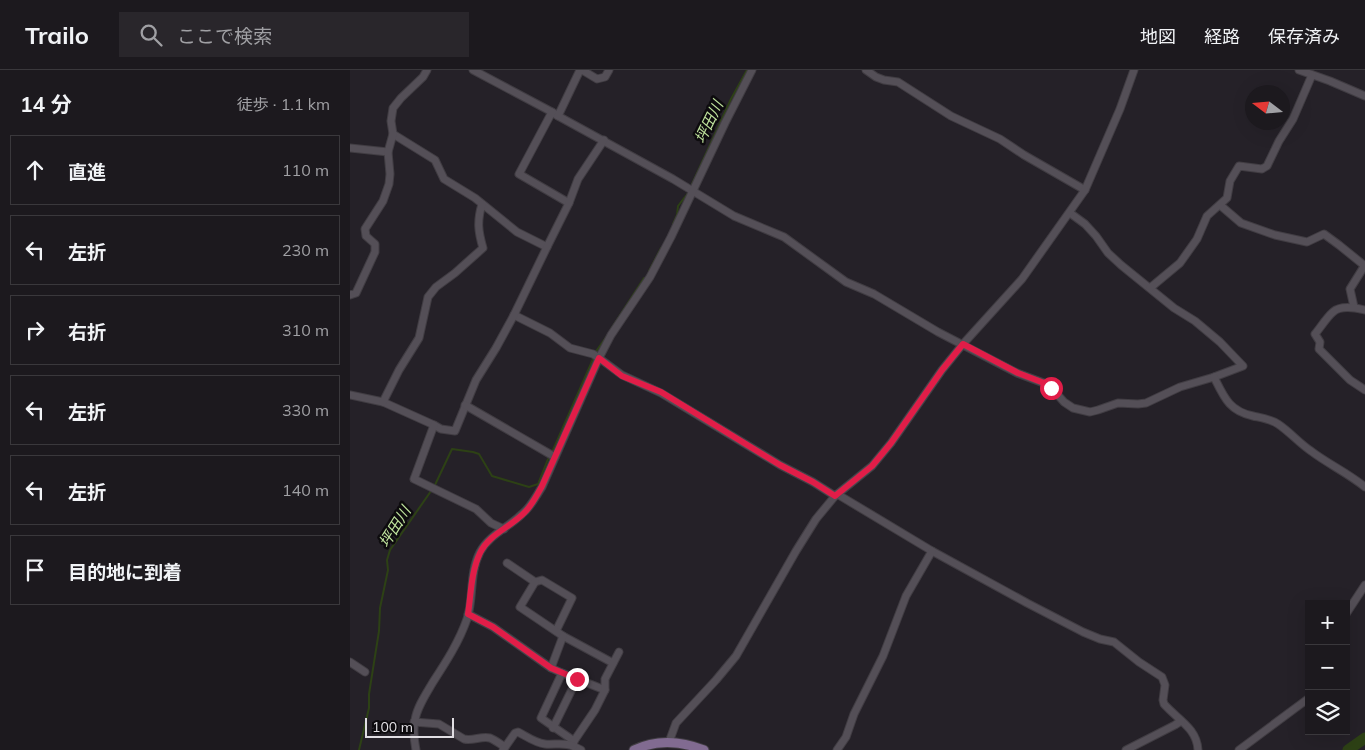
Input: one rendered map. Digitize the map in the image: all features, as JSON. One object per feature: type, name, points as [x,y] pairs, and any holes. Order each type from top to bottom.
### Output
[{"type":"main road","points":[[634,750],[650,744],[669,742],[704,750]]},
{"type":"street","points":[[350,295],[356,293],[375,252],[375,244],[366,236],[365,229],[386,193],[390,174],[388,152],[393,134],[391,121],[393,108],[427,70]]},
{"type":"street","points":[[473,70],[604,140],[734,216],[784,237],[846,282],[874,294],[938,332],[1018,373],[1048,385],[1073,408],[1085,411],[1098,410],[1118,403],[1146,403],[1180,387],[1242,366],[1220,342],[1195,321],[1174,308],[1121,265],[1108,253],[1085,224],[1070,213]]},
{"type":"street","points":[[569,203],[519,174],[581,70],[597,79],[605,77],[609,70]]},
{"type":"street","points":[[416,750],[414,722],[416,715],[462,632],[468,614],[475,565],[480,552],[490,539],[525,512],[534,501],[555,457],[597,356],[650,277],[752,70]]},
{"type":"street","points":[[866,70],[876,77],[898,82],[951,116],[1000,139],[1085,190]]},
{"type":"street","points":[[669,742],[676,722],[736,656],[816,519],[836,495],[872,466],[891,443],[942,370],[1022,279],[1070,213],[1085,190],[1120,109],[1134,70]]},
{"type":"street","points":[[1298,70],[1330,80],[1365,96]]},
{"type":"street","points":[[1150,288],[1180,263],[1197,239],[1207,216],[1227,198],[1230,181],[1239,166],[1262,169],[1267,166],[1279,141],[1293,119],[1312,75]]},
{"type":"street","points":[[393,134],[435,160],[444,179],[475,198],[517,232],[547,247]]},
{"type":"street","points":[[350,395],[383,402],[441,429],[455,431],[476,380],[514,315],[569,203],[578,179],[604,140]]},
{"type":"street","points":[[350,148],[388,152]]},
{"type":"street","points":[[383,402],[399,370],[419,338],[428,297],[436,287],[483,248],[478,232],[478,217],[482,204]]},
{"type":"street","points":[[1220,205],[1241,223],[1275,235],[1307,242],[1324,234],[1339,245],[1365,266],[1350,289],[1354,307]]},
{"type":"street","points":[[1365,310],[1354,307],[1333,311],[1314,334],[1320,342],[1319,349],[1350,380],[1365,390]]},
{"type":"street","points":[[514,315],[550,333],[570,348],[597,356],[622,376],[661,392],[780,465],[1027,603],[1083,632],[1114,642],[1162,677],[1165,685],[1164,704],[1195,735],[1198,750]]},
{"type":"street","points":[[1214,377],[1228,403],[1238,411],[1278,424],[1310,451],[1365,487]]},
{"type":"street","points":[[465,405],[555,457]]},
{"type":"street","points":[[434,425],[414,479],[476,510],[491,523],[504,529]]},
{"type":"street","points":[[837,750],[846,736],[854,714],[883,656],[906,596],[932,551]]},
{"type":"street","points":[[507,563],[535,582]]},
{"type":"street","points":[[556,632],[572,598],[542,580],[535,582],[520,607],[556,632],[613,663]]},
{"type":"street","points":[[1350,608],[1365,585]]},
{"type":"street","points":[[468,614],[493,627],[551,668],[605,690]]},
{"type":"street","points":[[551,668],[563,636]]},
{"type":"street","points":[[414,722],[439,724],[468,740],[493,739],[504,748],[514,734],[518,732],[539,743],[574,743],[605,690],[605,679],[619,652]]},
{"type":"street","points":[[350,662],[365,672]]},
{"type":"street","points":[[562,673],[540,718],[581,750]]},
{"type":"street","points":[[554,728],[577,679]]},
{"type":"street","points":[[1239,750],[1305,701]]},
{"type":"street","points":[[1126,750],[1181,721]]},
{"type":"waterway","name":"坪田川","points":[[692,184],[731,99],[747,70]]},
{"type":"waterway","name":"坪田川","points":[[673,224],[678,206],[688,193]]},
{"type":"waterway","name":"坪田川","points":[[649,271],[661,248]]},
{"type":"waterway","name":"坪田川","points":[[611,329],[644,278]]},
{"type":"waterway","name":"坪田川","points":[[553,450],[597,350],[609,333]]},
{"type":"waterway","name":"坪田川","points":[[434,487],[452,449],[479,454],[492,476],[529,487],[538,484],[548,459]]},
{"type":"waterway","name":"坪田川","points":[[359,750],[369,708],[369,694],[379,631],[380,608],[388,570],[387,560],[390,550],[431,491]]},
{"type":"waterway","points":[[1348,750],[1365,738]]},
{"type":"route","points":[[577,679],[551,668],[493,627],[468,614],[475,565],[480,552],[490,539],[516,520],[534,501],[599,358],[622,376],[661,392],[780,465],[835,496],[872,466],[963,344],[1051,388]]}]
